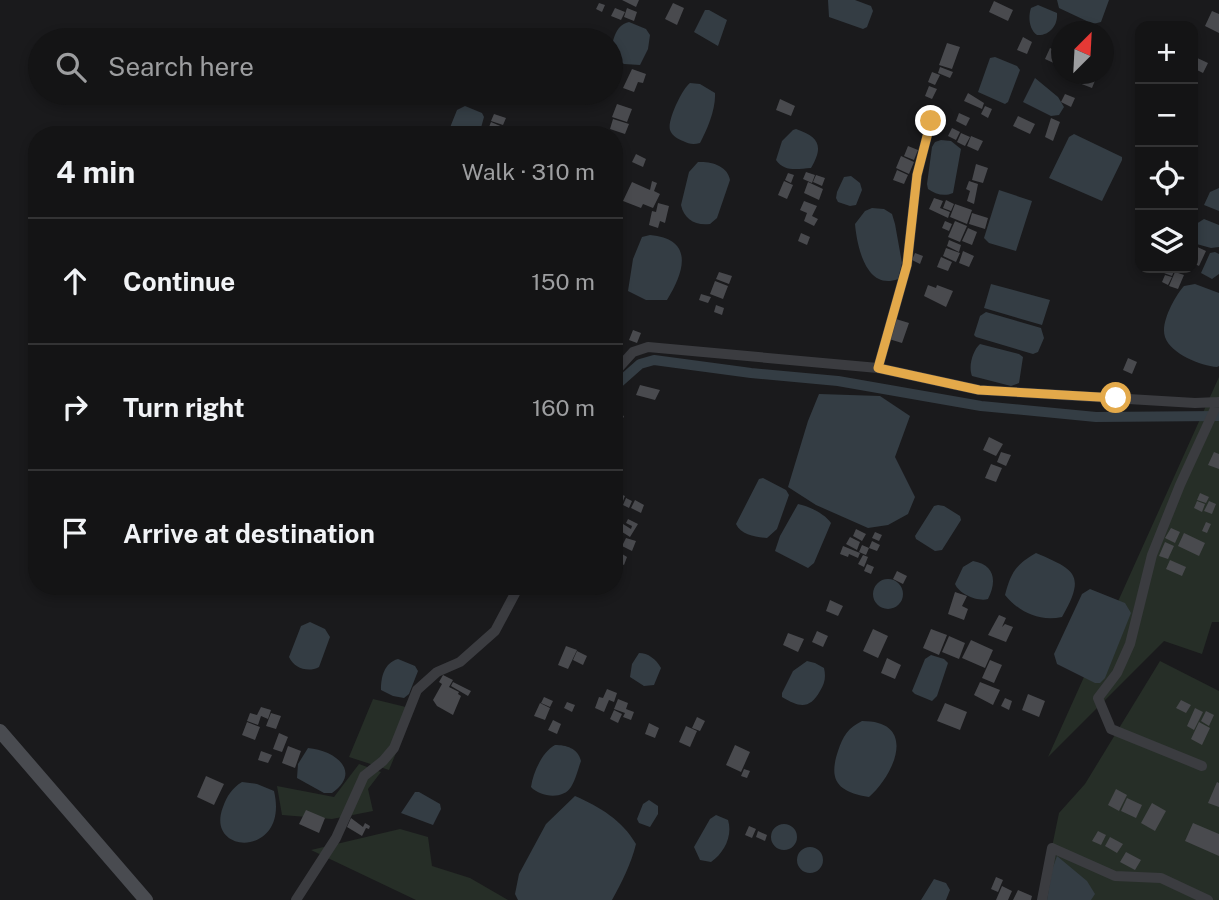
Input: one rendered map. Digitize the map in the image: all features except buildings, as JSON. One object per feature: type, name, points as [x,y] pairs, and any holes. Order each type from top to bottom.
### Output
[{"type":"main road","points":[[0,731],[146,900]]},
{"type":"street","points":[[878,368],[907,265],[917,175],[931,121]]},
{"type":"street","points":[[623,364],[634,352],[648,347],[878,368],[979,390],[1195,403],[1218,402],[1152,555],[1130,644],[1117,673],[1098,698],[1111,729],[1202,766]]},
{"type":"street","points":[[296,900],[336,838],[364,776],[394,748],[417,690],[437,672],[460,662],[495,631],[514,595]]},
{"type":"street","points":[[1042,900],[1052,848],[1115,876],[1161,878],[1208,900]]},
{"type":"shaded area","points":[[828,0],[855,0],[871,6],[873,11],[867,27],[863,29],[829,17]]},
{"type":"shaded area","points":[[1057,0],[1109,0],[1101,21],[1087,21],[1059,8]]},
{"type":"shaded area","points":[[1038,5],[1057,13],[1056,21],[1051,21],[1051,30],[1046,34],[1037,35],[1032,30],[1031,8]]},
{"type":"shaded area","points":[[705,10],[727,20],[718,46],[694,32]]},
{"type":"shaded area","points":[[629,22],[646,29],[650,35],[648,49],[640,65],[623,63],[623,28],[619,28]]},
{"type":"shaded area","points":[[995,57],[1017,66],[1020,70],[1005,104],[978,92],[990,58]]},
{"type":"shaded area","points":[[1035,78],[1058,97],[1064,107],[1059,115],[1051,116],[1023,102]]},
{"type":"shaded area","points":[[690,83],[700,84],[715,93],[708,126],[700,143],[695,144],[677,138],[670,130],[676,105]]},
{"type":"shaded area","points":[[465,106],[482,113],[484,117],[482,126],[451,126],[457,110]]},
{"type":"shaded area","points":[[796,129],[810,135],[817,143],[817,154],[811,168],[787,168],[776,160],[782,141]]},
{"type":"shaded area","points":[[1074,134],[1122,157],[1102,201],[1049,178],[1069,137]]},
{"type":"shaded area","points":[[951,141],[961,149],[953,193],[946,195],[931,191],[927,184],[932,147],[935,142]]},
{"type":"shaded area","points":[[698,162],[718,165],[726,171],[730,180],[717,218],[710,224],[691,220],[681,205],[689,172]]},
{"type":"shaded area","points":[[851,176],[860,183],[862,190],[856,205],[850,206],[838,202],[836,198],[844,177]]},
{"type":"shaded area","points":[[1219,188],[1219,211],[1204,205],[1210,192]]},
{"type":"shaded area","points":[[999,190],[1032,201],[1016,251],[989,243],[984,238]]},
{"type":"shaded area","points":[[872,208],[884,209],[892,214],[902,263],[898,279],[878,279],[871,273],[861,254],[855,224],[865,211]]},
{"type":"shaded area","points":[[1204,219],[1219,225],[1219,247],[1198,244],[1198,223]]},
{"type":"shaded area","points":[[650,235],[674,243],[682,258],[678,278],[667,300],[646,300],[628,291],[633,259],[642,237]]},
{"type":"shaded area","points":[[1210,253],[1219,254],[1219,274],[1212,279],[1201,273]]},
{"type":"shaded area","points":[[991,284],[1050,300],[1042,325],[984,308]]},
{"type":"shaded area","points":[[1195,284],[1219,293],[1217,367],[1180,354],[1165,337],[1166,317],[1173,303],[1184,286]]},
{"type":"shaded area","points":[[986,312],[1041,328],[1044,338],[1038,352],[1033,354],[976,337],[974,335],[980,316]]},
{"type":"shaded area","points":[[980,344],[1023,357],[1019,383],[1011,386],[972,376],[972,358]]},
{"type":"shaded area","points":[[1219,377],[1219,622],[1212,622],[1202,654],[1164,641],[1048,757]]},
{"type":"shaded area","points":[[819,394],[880,396],[910,416],[895,457],[915,497],[908,514],[888,525],[868,528],[816,505],[788,487]]},
{"type":"shaded area","points":[[763,478],[786,490],[789,495],[777,529],[767,538],[745,533],[736,524],[759,479]]},
{"type":"shaded area","points":[[798,504],[816,511],[831,523],[814,563],[808,568],[775,551],[780,536]]},
{"type":"shaded area","points":[[938,505],[960,516],[961,520],[942,550],[935,551],[915,536],[934,506]]},
{"type":"shaded area","points":[[1036,553],[1060,564],[1073,576],[1074,592],[1062,617],[1045,618],[1030,614],[1005,595],[1015,570]]},
{"type":"shaded area","points":[[973,561],[986,566],[992,575],[993,586],[988,599],[969,596],[955,584],[963,567]]},
{"type":"shaded area","points":[[888,579],[894,580],[902,588],[902,600],[894,608],[888,609],[882,608],[874,600],[873,594],[874,588],[882,580]]},
{"type":"shaded area","points":[[1090,589],[1125,603],[1131,613],[1105,678],[1100,683],[1057,664],[1054,654],[1082,594]]},
{"type":"shaded area","points":[[310,622],[325,629],[330,637],[319,667],[315,669],[298,667],[289,657],[301,626]]},
{"type":"shaded area","points":[[639,653],[652,657],[661,668],[654,685],[644,686],[630,677],[632,664]]},
{"type":"shaded area","points":[[931,655],[948,663],[937,696],[932,701],[912,691],[925,659]]},
{"type":"shaded area","points":[[398,659],[415,666],[418,671],[409,694],[404,698],[381,690],[384,671]]},
{"type":"shaded area","points":[[807,661],[824,668],[825,680],[812,701],[799,705],[782,697],[782,693],[793,671]]},
{"type":"shaded area","points":[[1160,661],[1219,691],[1219,900],[1041,900],[1059,813],[1085,784]]},
{"type":"shaded area","points":[[373,699],[414,709],[389,770],[349,757]]},
{"type":"shaded area","points":[[862,721],[879,723],[890,730],[896,739],[893,763],[869,797],[843,788],[835,777],[834,770],[844,737]]},
{"type":"shaded area","points":[[555,745],[571,748],[581,761],[571,787],[563,794],[551,796],[531,787],[539,763]]},
{"type":"shaded area","points":[[308,748],[335,757],[345,770],[341,785],[332,793],[324,793],[297,778],[298,764]]},
{"type":"shaded area","points":[[359,764],[381,772],[368,789],[373,811],[332,819],[282,815],[277,786],[334,797]]},
{"type":"shaded area","points":[[242,782],[257,784],[274,791],[276,813],[270,829],[260,838],[247,843],[235,841],[225,835],[220,823],[226,799]]},
{"type":"shaded area","points":[[415,792],[440,804],[441,809],[433,825],[401,813]]},
{"type":"shaded area","points":[[575,796],[610,815],[636,844],[626,873],[612,900],[518,900],[515,894],[519,874],[546,824]]},
{"type":"shaded area","points":[[649,800],[658,806],[658,814],[650,827],[639,823],[637,819],[643,804]]},
{"type":"shaded area","points":[[716,815],[728,820],[726,844],[711,862],[700,860],[694,847],[710,819]]},
{"type":"shaded area","points":[[784,824],[793,828],[797,837],[793,846],[784,850],[775,846],[771,837],[775,828]]},
{"type":"shaded area","points":[[400,829],[428,837],[432,866],[470,878],[508,900],[416,900],[311,850]]},
{"type":"shaded area","points":[[810,847],[819,851],[823,860],[819,869],[810,873],[801,869],[797,860],[801,851]]},
{"type":"shaded area","points":[[1057,856],[1087,881],[1095,894],[1091,900],[1047,900]]},
{"type":"shaded area","points":[[934,879],[946,883],[950,890],[946,900],[921,900]]},
{"type":"waterway","points":[[623,379],[640,364],[654,360],[838,381],[981,406],[1096,417],[1219,416]]},
{"type":"route","points":[[931,121],[917,175],[907,265],[878,368],[979,390],[1116,398]]}]
